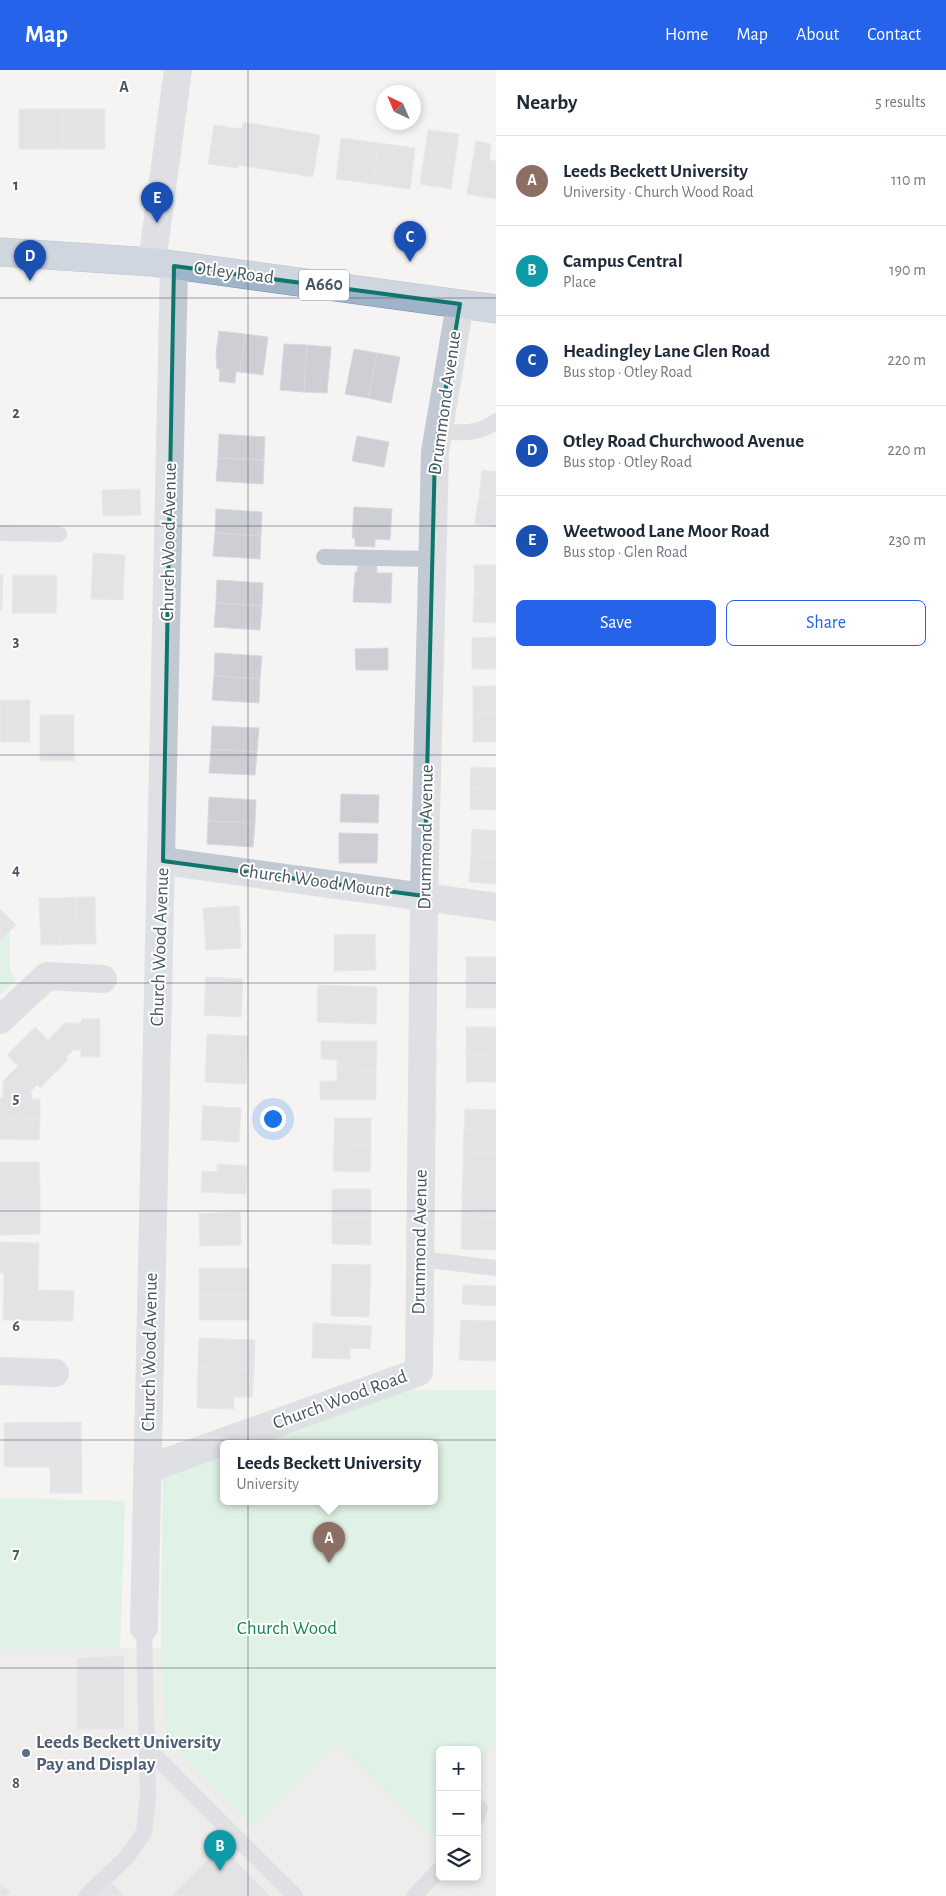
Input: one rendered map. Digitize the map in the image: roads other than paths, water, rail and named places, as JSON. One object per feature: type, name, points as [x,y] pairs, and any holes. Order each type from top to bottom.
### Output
[{"type":"highway","name":"Otley Road","points":[[0,252],[163,264],[245,273],[496,309]]},
{"type":"street","name":"Church Wood Avenue","points":[[144,1628],[153,1162],[162,860],[163,264],[178,70]]},
{"type":"street","name":"Drummond Avenue","points":[[419,1372],[424,896],[435,452],[460,304]]},
{"type":"street","name":"Church Wood Mount","points":[[162,860],[496,907]]},
{"type":"street","points":[[0,1020],[46,976],[103,979]]},
{"type":"street","points":[[0,1371],[55,1373]]},
{"type":"street","name":"Church Wood Road","points":[[231,1440],[419,1372]]},
{"type":"street","name":"Church Wood Road","points":[[148,1470],[220,1444]]},
{"type":"lane","points":[[438,431],[462,433],[476,431],[496,421]]},
{"type":"lane","points":[[0,532],[59,534]]},
{"type":"lane","points":[[324,557],[432,559]]},
{"type":"lane","points":[[420,1259],[496,1268]]},
{"type":"lane","points":[[86,1896],[128,1856],[144,1832],[148,1797],[148,1748],[144,1628]]},
{"type":"lane","points":[[148,1748],[295,1896]]},
{"type":"lane","points":[[414,1896],[436,1872]]},
{"type":"place","name":"Weetwood Lane Moor Road","points":[[157,223]]},
{"type":"place","name":"Headingley Lane Glen Road","points":[[410,262]]},
{"type":"place","name":"Otley Road Churchwood Avenue","points":[[30,281]]},
{"type":"place","name":"Leeds Beckett University","points":[[329,1563]]},
{"type":"place","name":"Leeds Beckett University Pay and Display","points":[[26,1753]]},
{"type":"place","name":"Campus Central","points":[[220,1871]]},
{"type":"park label","name":"Church Wood","points":[[287,1628]]}]
